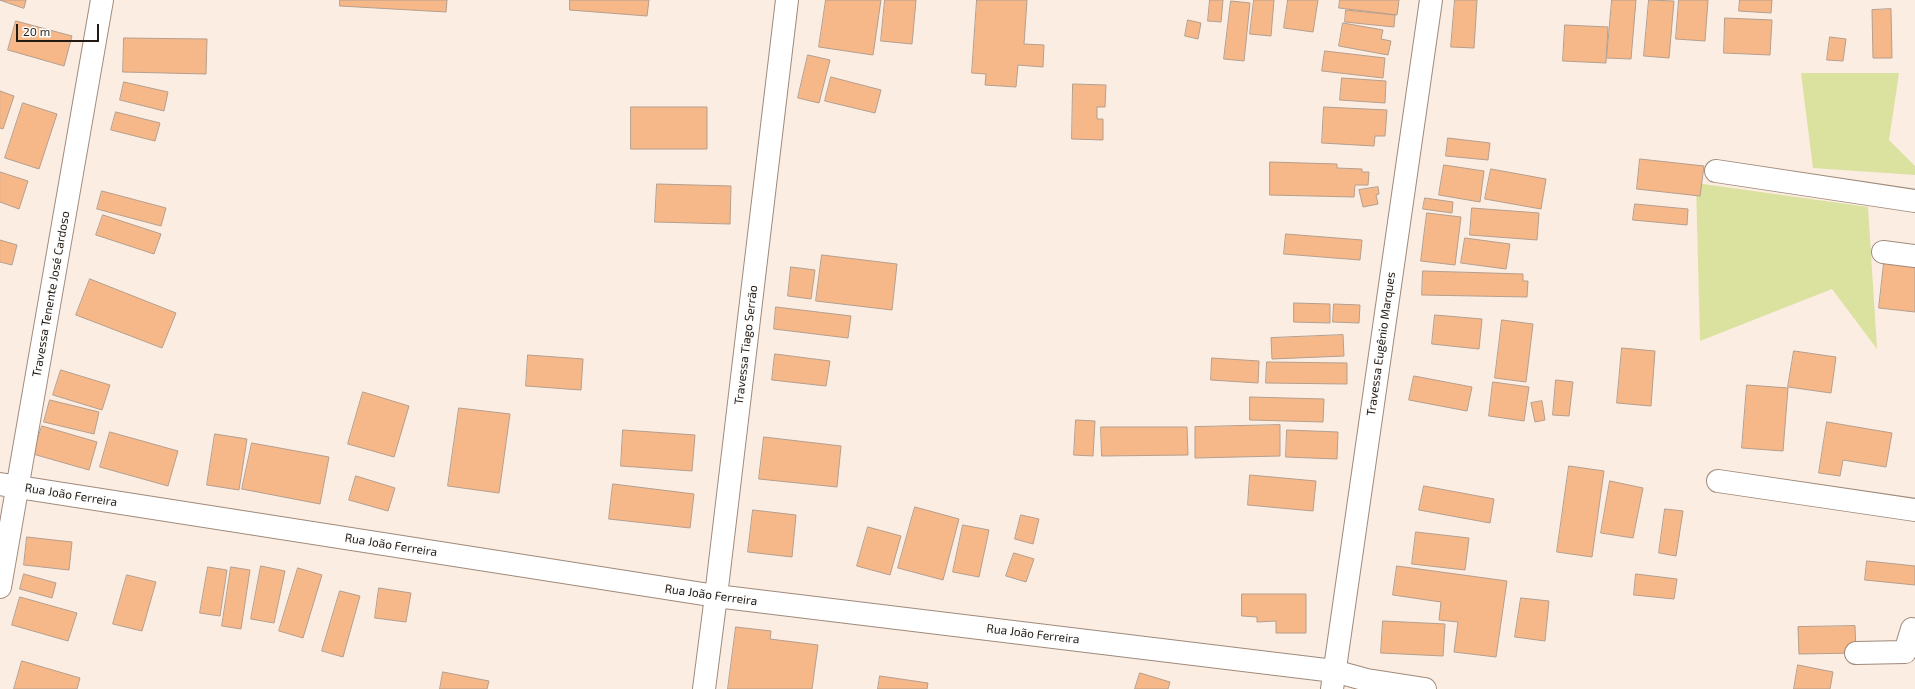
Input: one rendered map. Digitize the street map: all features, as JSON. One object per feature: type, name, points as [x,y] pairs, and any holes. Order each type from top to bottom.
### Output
[{"type":"street","name":"Travessa Tenente José Cardoso","points":[[0,587],[8,485],[102,0]]},
{"type":"street","name":"Travessa Tiago Serrão","points":[[704,689],[787,0]]},
{"type":"street","name":"Travessa Eugênio Marques","points":[[1333,680],[1431,0]]},
{"type":"street","points":[[1716,172],[1915,201]]},
{"type":"street","points":[[1883,252],[1915,256]]},
{"type":"street","points":[[1718,480],[1915,510]]},
{"type":"street","name":"Rua João Ferreira","points":[[8,485],[716,596],[1368,685],[1425,689]]},
{"type":"street","points":[[1856,653],[1905,652],[1912,629],[1915,630]]},
{"type":"green space","points":[[1801,73],[1899,73],[1889,140],[1915,166],[1915,175],[1813,168]]},
{"type":"green space","points":[[1696,183],[1868,207],[1877,349],[1832,289],[1700,341]]},
{"type":"building","points":[[0,0],[26,0],[24,8]]},
{"type":"building","points":[[340,0],[447,0],[446,12],[340,6]]},
{"type":"building","points":[[570,0],[649,0],[647,16],[570,10]]},
{"type":"building","points":[[826,0],[881,0],[873,55],[819,47]]},
{"type":"building","points":[[885,0],[916,0],[912,44],[881,41]]},
{"type":"building","points":[[977,0],[1027,0],[1024,44],[1044,45],[1043,67],[1018,65],[1016,87],[985,85],[986,74],[972,73]]},
{"type":"building","points":[[1210,0],[1223,0],[1221,22],[1208,21]]},
{"type":"building","points":[[1254,0],[1274,0],[1271,36],[1250,34]]},
{"type":"building","points":[[1288,0],[1318,0],[1313,32],[1284,28]]},
{"type":"building","points":[[1340,0],[1399,0],[1397,15],[1339,8]]},
{"type":"building","points":[[1455,0],[1477,0],[1474,48],[1451,47]]},
{"type":"building","points":[[1612,0],[1636,0],[1631,59],[1607,58]]},
{"type":"building","points":[[1649,0],[1674,1],[1669,58],[1644,56]]},
{"type":"building","points":[[1679,0],[1708,0],[1705,41],[1676,39]]},
{"type":"building","points":[[1740,0],[1772,0],[1771,13],[1739,11]]},
{"type":"building","points":[[1231,1],[1250,3],[1244,61],[1224,59]]},
{"type":"building","points":[[1891,9],[1892,58],[1873,58],[1872,10]]},
{"type":"building","points":[[1346,10],[1395,15],[1394,27],[1345,22]]},
{"type":"building","points":[[1725,18],[1772,20],[1770,55],[1724,53]]},
{"type":"building","points":[[1188,20],[1201,23],[1198,39],[1185,36]]},
{"type":"building","points":[[16,21],[72,36],[64,66],[8,50]]},
{"type":"building","points":[[1343,23],[1383,30],[1381,39],[1391,41],[1388,55],[1339,46]]},
{"type":"building","points":[[1565,25],[1608,27],[1606,63],[1563,61]]},
{"type":"building","points":[[1830,37],[1846,39],[1843,61],[1827,60]]},
{"type":"building","points":[[124,38],[207,39],[206,74],[123,72]]},
{"type":"building","points":[[1325,51],[1385,58],[1383,78],[1322,71]]},
{"type":"building","points":[[808,55],[830,60],[819,103],[798,98]]},
{"type":"building","points":[[831,77],[881,90],[875,113],[825,101]]},
{"type":"building","points":[[1342,78],[1386,81],[1385,103],[1340,100]]},
{"type":"building","points":[[124,82],[168,92],[164,111],[120,100]]},
{"type":"building","points":[[1073,84],[1106,85],[1105,107],[1097,107],[1097,119],[1103,119],[1103,140],[1072,139]]},
{"type":"building","points":[[0,91],[14,96],[3,129],[0,128]]},
{"type":"building","points":[[23,103],[57,114],[39,169],[5,158]]},
{"type":"building","points":[[631,107],[707,107],[707,149],[631,149]]},
{"type":"building","points":[[1324,107],[1387,110],[1385,136],[1375,136],[1374,146],[1322,143]]},
{"type":"building","points":[[116,112],[160,123],[155,141],[111,130]]},
{"type":"building","points":[[1448,138],[1490,143],[1488,160],[1446,156]]},
{"type":"building","points":[[1640,159],[1704,166],[1700,196],[1637,189]]},
{"type":"building","points":[[1270,162],[1337,164],[1337,168],[1362,169],[1362,172],[1369,172],[1368,185],[1355,185],[1354,197],[1270,195]]},
{"type":"building","points":[[1444,165],[1484,171],[1480,202],[1439,195]]},
{"type":"building","points":[[1491,169],[1546,179],[1541,209],[1485,199]]},
{"type":"building","points":[[0,172],[28,181],[19,209],[0,202]]},
{"type":"building","points":[[657,184],[731,186],[730,224],[655,222]]},
{"type":"building","points":[[1378,187],[1379,194],[1376,195],[1378,204],[1363,207],[1359,190]]},
{"type":"building","points":[[102,191],[166,208],[161,226],[97,209]]},
{"type":"building","points":[[1425,198],[1453,202],[1452,213],[1423,209]]},
{"type":"building","points":[[1635,204],[1688,209],[1687,225],[1633,220]]},
{"type":"building","points":[[1472,208],[1539,213],[1537,240],[1470,235]]},
{"type":"building","points":[[1427,213],[1461,217],[1455,265],[1421,261]]},
{"type":"building","points":[[103,215],[161,234],[154,254],[96,235]]},
{"type":"building","points":[[1286,234],[1362,240],[1360,260],[1284,254]]},
{"type":"building","points":[[1465,238],[1510,244],[1506,269],[1461,263]]},
{"type":"building","points":[[0,240],[17,245],[12,265],[0,262]]},
{"type":"building","points":[[822,255],[897,264],[892,310],[816,301]]},
{"type":"building","points":[[1884,263],[1915,266],[1915,312],[1879,308]]},
{"type":"building","points":[[791,267],[815,270],[811,299],[788,296]]},
{"type":"building","points":[[1423,271],[1523,274],[1523,281],[1528,281],[1527,297],[1422,295]]},
{"type":"building","points":[[90,279],[176,313],[162,348],[76,315]]},
{"type":"building","points":[[1294,303],[1330,304],[1330,323],[1294,322]]},
{"type":"building","points":[[1334,304],[1360,305],[1359,323],[1333,322]]},
{"type":"building","points":[[776,307],[851,316],[848,338],[774,329]]},
{"type":"building","points":[[1435,315],[1482,319],[1479,349],[1432,344]]},
{"type":"building","points":[[1502,320],[1533,324],[1526,382],[1495,378]]},
{"type":"building","points":[[1343,335],[1344,356],[1272,359],[1271,338]]},
{"type":"building","points":[[1622,348],[1655,351],[1651,406],[1617,403]]},
{"type":"building","points":[[1794,351],[1836,357],[1831,393],[1788,387]]},
{"type":"building","points":[[775,354],[830,361],[826,386],[772,380]]},
{"type":"building","points":[[528,355],[583,359],[581,390],[526,386]]},
{"type":"building","points":[[1212,358],[1259,361],[1258,383],[1211,380]]},
{"type":"building","points":[[1267,362],[1347,363],[1347,384],[1266,383]]},
{"type":"building","points":[[61,370],[110,385],[102,410],[53,395]]},
{"type":"building","points":[[1414,376],[1472,387],[1467,411],[1409,400]]},
{"type":"building","points":[[1556,380],[1573,382],[1569,416],[1553,415]]},
{"type":"building","points":[[1493,382],[1529,387],[1524,421],[1489,416]]},
{"type":"building","points":[[1747,385],[1788,388],[1783,451],[1742,448]]},
{"type":"building","points":[[363,392],[409,406],[394,457],[348,444]]},
{"type":"building","points":[[1250,397],[1324,399],[1323,422],[1250,420]]},
{"type":"building","points":[[50,400],[99,412],[94,434],[44,422]]},
{"type":"building","points":[[1542,401],[1545,420],[1535,422],[1531,403]]},
{"type":"building","points":[[459,408],[510,414],[499,493],[448,486]]},
{"type":"building","points":[[1076,420],[1095,421],[1093,456],[1074,455]]},
{"type":"building","points":[[1827,422],[1892,433],[1886,467],[1843,460],[1840,476],[1819,473]]},
{"type":"building","points":[[1280,425],[1280,456],[1195,458],[1195,427]]},
{"type":"building","points":[[42,426],[97,442],[89,470],[33,454]]},
{"type":"building","points":[[1101,427],[1187,427],[1188,455],[1102,456]]},
{"type":"building","points":[[623,430],[695,435],[692,471],[621,466]]},
{"type":"building","points":[[1287,430],[1338,432],[1337,459],[1286,457]]},
{"type":"building","points":[[110,432],[178,451],[168,486],[100,467]]},
{"type":"building","points":[[215,434],[247,439],[239,490],[207,485]]},
{"type":"building","points":[[764,437],[841,446],[837,487],[759,479]]},
{"type":"building","points":[[252,443],[329,457],[320,504],[242,489]]},
{"type":"building","points":[[1569,466],[1604,471],[1592,557],[1557,552]]},
{"type":"building","points":[[1250,475],[1316,481],[1313,511],[1248,505]]},
{"type":"building","points":[[356,476],[395,488],[388,511],[349,500]]},
{"type":"building","points":[[1610,481],[1643,488],[1633,538],[1601,533]]},
{"type":"building","points":[[613,484],[694,494],[690,528],[609,519]]},
{"type":"building","points":[[1424,486],[1494,499],[1490,523],[1419,510]]},
{"type":"building","points":[[915,507],[959,519],[943,580],[898,568]]},
{"type":"building","points":[[1665,509],[1683,511],[1676,556],[1659,553]]},
{"type":"building","points":[[753,510],[796,515],[792,557],[748,552]]},
{"type":"building","points":[[1021,515],[1039,519],[1033,544],[1015,539]]},
{"type":"building","points":[[963,525],[989,530],[979,577],[953,572]]},
{"type":"building","points":[[868,527],[901,536],[890,575],[857,566]]},
{"type":"building","points":[[1416,532],[1469,538],[1465,570],[1412,564]]},
{"type":"building","points":[[27,537],[72,542],[69,570],[24,565]]},
{"type":"building","points":[[1014,553],[1034,559],[1026,582],[1006,576]]},
{"type":"building","points":[[1867,561],[1915,566],[1915,585],[1865,580]]},
{"type":"building","points":[[261,566],[285,571],[274,623],[251,619]]},
{"type":"building","points":[[1397,566],[1507,581],[1496,657],[1454,652],[1458,622],[1439,620],[1441,602],[1393,595]]},
{"type":"building","points":[[208,567],[227,570],[220,616],[200,613]]},
{"type":"building","points":[[231,567],[250,570],[241,629],[222,626]]},
{"type":"building","points":[[298,568],[322,575],[303,638],[279,631]]},
{"type":"building","points":[[24,574],[56,583],[52,598],[20,589]]},
{"type":"building","points":[[1636,574],[1677,579],[1674,599],[1634,595]]},
{"type":"building","points":[[127,575],[156,582],[142,631],[113,624]]},
{"type":"building","points":[[379,588],[411,593],[406,622],[375,618]]},
{"type":"building","points":[[340,591],[360,596],[343,657],[322,651]]},
{"type":"building","points":[[1242,594],[1306,594],[1306,633],[1276,633],[1276,621],[1257,622],[1257,617],[1242,616]]},
{"type":"building","points":[[20,597],[77,613],[68,641],[12,625]]},
{"type":"building","points":[[1521,598],[1549,601],[1545,641],[1515,637]]},
{"type":"building","points":[[1383,621],[1445,624],[1443,656],[1381,653]]},
{"type":"building","points":[[1855,626],[1856,653],[1799,654],[1798,627]]},
{"type":"building","points":[[736,627],[771,631],[770,639],[818,645],[812,689],[728,689]]},
{"type":"building","points":[[22,661],[80,678],[77,689],[14,689]]},
{"type":"building","points":[[1798,665],[1833,672],[1830,689],[1794,689]]},
{"type":"building","points":[[443,672],[489,681],[487,689],[440,689]]},
{"type":"building","points":[[1140,673],[1170,682],[1168,689],[1135,689]]},
{"type":"building","points":[[880,676],[928,683],[927,689],[878,689]]}]
